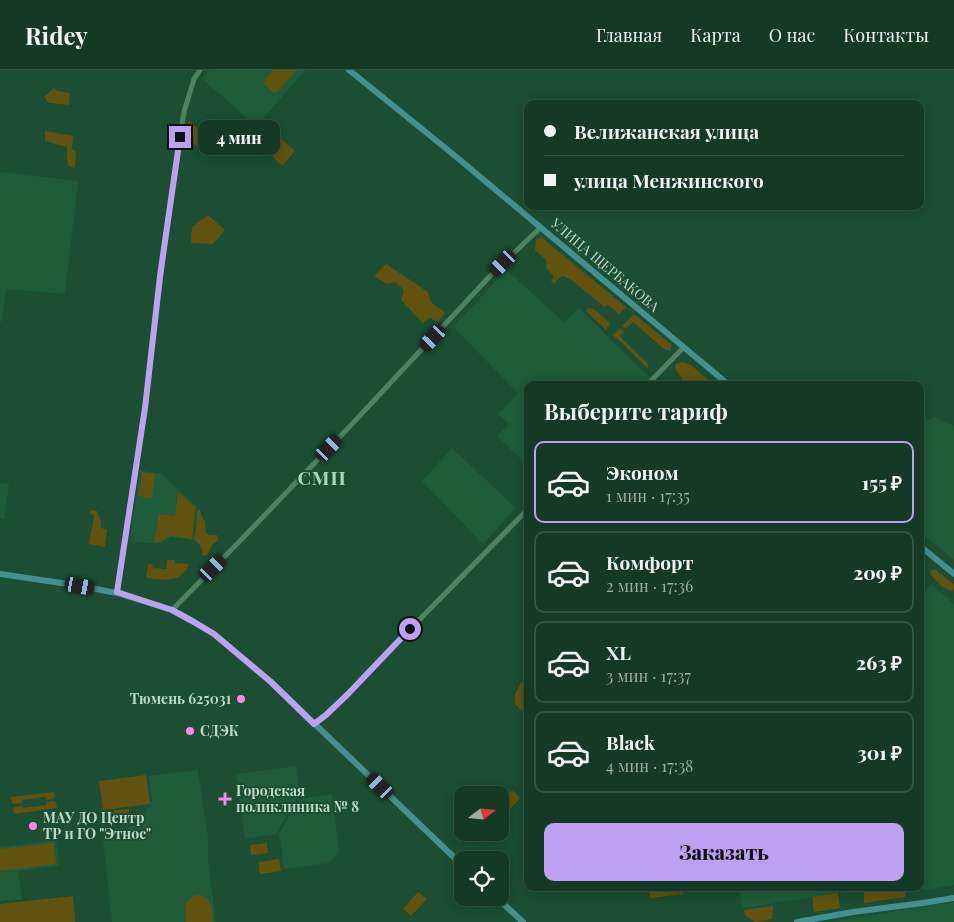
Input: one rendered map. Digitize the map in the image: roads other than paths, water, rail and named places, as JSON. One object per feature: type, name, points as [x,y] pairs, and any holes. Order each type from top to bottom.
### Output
[{"type":"main road","name":"УЛИЦА ЩЕРБАКОВА","points":[[348,70],[454,155],[724,381]]},
{"type":"main road","points":[[924,549],[954,574]]},
{"type":"main road","points":[[0,574],[117,592],[172,610],[214,634],[271,682],[454,857]]},
{"type":"main road","points":[[797,922],[954,898]]},
{"type":"main road","points":[[506,906],[523,922]]},
{"type":"street","points":[[117,592],[145,408],[159,284],[180,137],[184,112],[194,79],[200,70]]},
{"type":"street","points":[[172,610],[237,544],[490,276],[540,228]]},
{"type":"street","points":[[651,381],[684,346]]},
{"type":"street","points":[[314,724],[348,694],[524,513]]},
{"type":"place","name":"Тюмень 625031","points":[[241,699]]},
{"type":"place","name":"СДЭК","points":[[190,731]]},
{"type":"place","name":"Городская поликлиника № 8","points":[[225,799]]},
{"type":"place","name":"МАУ ДО Центр ТР и ГО \"Этнос\"","points":[[33,826]]},
{"type":"district","name":"СМП","points":[[322,478]]}]
